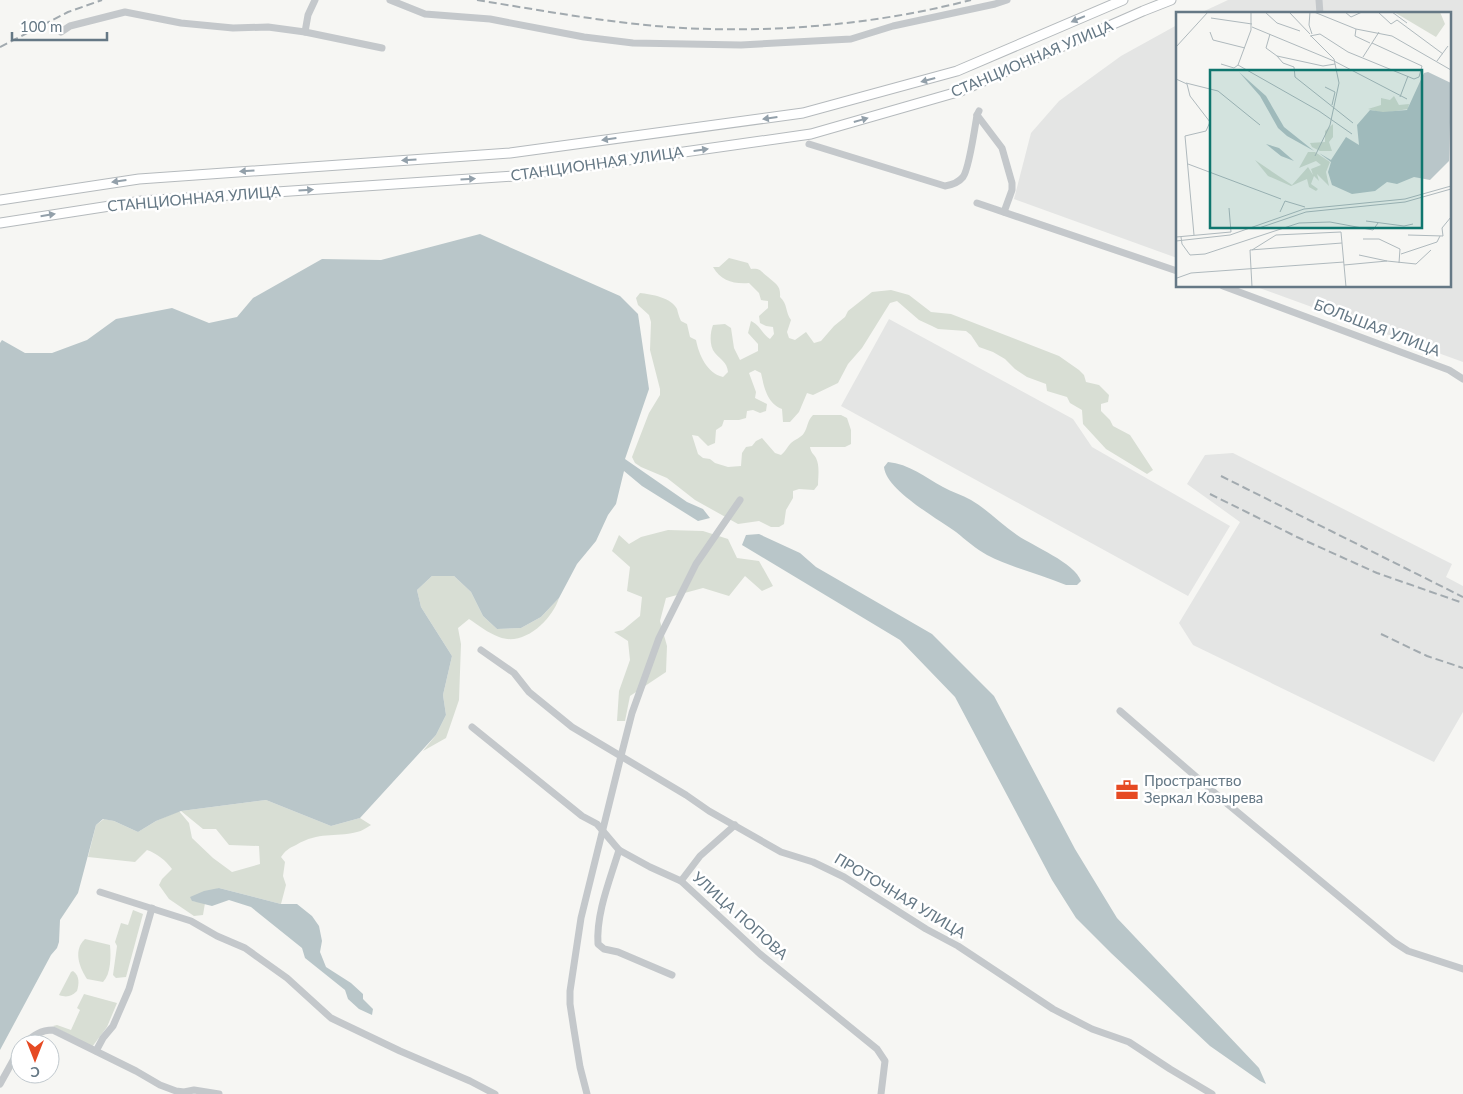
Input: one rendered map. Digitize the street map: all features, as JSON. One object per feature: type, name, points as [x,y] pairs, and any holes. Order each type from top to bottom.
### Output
[{"type":"main road","name":"СТАНЦИОННАЯ УЛИЦА","points":[[0,200],[139,179],[510,153],[784,116],[824,108],[957,71],[1123,0]]},
{"type":"main road","name":"СТАНЦИОННАЯ УЛИЦА","points":[[0,223],[142,201],[514,176],[811,134],[961,91],[1171,0]]},
{"type":"street","points":[[305,32],[308,15],[315,0]]},
{"type":"street","points":[[390,0],[425,14],[490,19],[584,37],[633,43],[741,45],[851,39],[893,26],[1007,0]]},
{"type":"street","points":[[60,32],[70,26],[125,12],[181,23],[233,28],[268,27],[305,32],[382,48]]},
{"type":"street","points":[[809,144],[945,186],[963,177],[978,113],[1002,148],[1012,183],[1012,190],[1004,212]]},
{"type":"street","points":[[977,203],[1176,271]]},
{"type":"street","name":"БОЛЬШАЯ УЛИЦА","points":[[1228,288],[1449,370],[1463,378]]},
{"type":"street","points":[[587,1094],[580,1067],[570,1004],[570,991],[581,918],[632,713],[658,638],[696,564],[740,500]]},
{"type":"street","name":"ПРОТОЧНАЯ УЛИЦА","points":[[480,650],[514,672],[529,692],[572,727],[735,825],[758,841],[781,852],[813,862],[844,877],[926,929],[958,946],[1053,1009],[1092,1029],[1129,1042],[1170,1070],[1212,1094]]},
{"type":"street","points":[[1120,711],[1224,801],[1394,942],[1408,950],[1463,969]]},
{"type":"street","name":"УЛИЦА ПОПОВА","points":[[472,727],[582,816],[597,824],[619,850],[681,881],[760,954],[877,1049],[885,1061],[881,1094]]},
{"type":"street","points":[[681,881],[700,856],[735,825]]},
{"type":"street","points":[[619,850],[604,900],[597,934],[598,944],[604,950],[618,952],[672,975]]},
{"type":"street","points":[[100,892],[191,921],[217,936],[245,948],[287,978],[331,1018],[400,1052],[470,1081],[495,1094]]},
{"type":"street","points":[[96,1052],[102,1038],[113,1026],[129,988],[152,908]]},
{"type":"street","points":[[37,1034],[44,1030],[53,1030],[160,1085],[176,1091],[194,1090],[219,1094]]},
{"type":"street","points":[[0,1084],[10,1066]]},
{"type":"shaded area","points":[[1228,0],[1463,0],[1463,362],[1260,288],[1450,288],[1450,12],[1202,12]]},
{"type":"shaded area","points":[[1176,26],[1176,258],[1014,199],[1031,133],[1059,101],[1121,56]]},
{"type":"shaded area","points":[[480,234],[620,296],[638,314],[649,389],[625,459],[687,502],[703,509],[710,518],[698,521],[642,486],[624,471],[616,504],[608,515],[596,541],[577,564],[559,598],[541,617],[521,628],[497,629],[483,616],[471,592],[454,576],[432,576],[417,590],[421,607],[452,656],[443,695],[446,715],[436,735],[360,818],[331,826],[266,800],[181,811],[156,821],[138,832],[114,821],[103,819],[96,825],[78,893],[60,920],[57,948],[51,955],[0,1050],[0,343],[2,340],[25,353],[52,353],[87,340],[116,319],[172,308],[209,323],[237,317],[253,298],[322,259],[381,260]]},
{"type":"shaded area","points":[[729,258],[748,263],[751,269],[761,271],[777,286],[791,320],[787,332],[789,338],[795,340],[806,332],[814,343],[821,341],[845,317],[848,311],[872,292],[891,290],[909,295],[931,312],[951,314],[1059,356],[1079,370],[1084,375],[1086,382],[1099,385],[1109,395],[1108,402],[1101,404],[1101,411],[1113,426],[1130,435],[1153,470],[1147,474],[1106,449],[1083,424],[1082,410],[1070,403],[1067,397],[1047,391],[1046,384],[1027,377],[1005,359],[979,347],[966,331],[938,329],[919,320],[897,301],[890,303],[862,348],[848,364],[838,383],[813,395],[807,393],[799,412],[790,422],[783,422],[782,409],[770,399],[761,373],[755,370],[749,373],[756,392],[755,398],[767,404],[766,411],[760,413],[753,410],[747,411],[746,418],[724,420],[722,426],[716,430],[715,443],[708,446],[698,436],[692,435],[698,454],[703,458],[728,467],[741,466],[742,453],[746,447],[752,446],[762,438],[775,453],[781,455],[791,443],[803,435],[813,415],[841,415],[847,418],[851,430],[851,444],[845,447],[810,447],[818,464],[818,485],[814,490],[799,489],[793,491],[793,498],[786,510],[784,524],[779,527],[771,527],[759,521],[738,524],[695,500],[667,478],[641,467],[635,463],[632,457],[649,413],[660,395],[650,350],[651,322],[649,315],[638,305],[636,298],[640,293],[661,297],[674,305],[681,321],[687,324],[690,337],[696,340],[699,352],[705,363],[712,372],[723,377],[728,372],[725,363],[712,347],[713,325],[725,324],[731,328],[734,348],[740,360],[758,351],[758,344],[748,333],[751,321],[770,339],[774,334],[773,327],[760,323],[759,316],[768,308],[768,301],[761,300],[759,293],[749,283],[728,281],[720,276],[713,267],[719,267]]},
{"type":"shaded area","points":[[889,319],[1073,419],[1092,447],[1230,526],[1188,596],[841,406]]},
{"type":"shaded area","points":[[1233,453],[1452,564],[1446,577],[1463,586],[1463,712],[1434,762],[1193,645],[1179,623],[1240,522],[1187,484],[1205,455]]},
{"type":"shaded area","points":[[888,462],[910,468],[946,489],[971,500],[1017,535],[1062,561],[1077,574],[1081,581],[1077,585],[1066,585],[1006,564],[983,553],[903,494],[887,476],[884,467]]},
{"type":"shaded area","points":[[668,530],[703,531],[728,539],[737,558],[759,561],[773,586],[762,591],[745,576],[729,596],[703,588],[666,598],[660,621],[667,646],[666,672],[630,696],[625,721],[617,721],[619,691],[630,660],[628,641],[614,632],[623,630],[640,616],[642,597],[627,591],[630,567],[612,551],[619,535],[629,544],[641,537]]},
{"type":"shaded area","points":[[759,534],[800,553],[816,567],[932,634],[994,696],[1075,849],[1117,918],[1259,1068],[1266,1084],[1210,1046],[1076,918],[1052,880],[955,697],[900,640],[742,545],[746,535]]},
{"type":"shaded area","points":[[432,576],[454,576],[471,592],[483,616],[497,629],[521,628],[541,617],[559,598],[544,623],[536,630],[518,638],[508,639],[499,637],[469,619],[458,628],[461,644],[459,700],[446,738],[423,751],[436,735],[446,715],[443,695],[452,656],[421,607],[417,590]]},
{"type":"shaded area","points":[[266,800],[331,826],[360,818],[371,825],[348,834],[312,838],[286,851],[281,857],[285,862],[283,876],[286,885],[281,904],[219,888],[192,901],[205,903],[203,915],[194,916],[169,899],[159,885],[172,869],[155,853],[147,850],[135,862],[88,857],[96,825],[104,819],[114,821],[138,832],[156,821],[179,811],[189,823],[192,838],[213,858],[232,872],[260,864],[259,846],[229,845],[216,829],[203,829],[181,811]]},
{"type":"shaded area","points":[[219,888],[281,904],[297,904],[312,916],[319,926],[322,941],[320,952],[326,967],[351,983],[363,994],[363,999],[373,1009],[372,1015],[359,1009],[348,999],[345,990],[305,958],[302,948],[251,907],[229,900],[212,906],[192,901],[190,897],[204,891]]},
{"type":"shaded area","points":[[133,910],[143,914],[126,977],[116,978],[113,975],[117,946],[115,942],[121,923],[128,925]]},
{"type":"shaded area","points":[[85,939],[110,945],[109,970],[103,982],[87,979],[82,969],[78,953],[81,943]]},
{"type":"shaded area","points":[[73,971],[78,978],[77,991],[69,996],[59,995],[71,972]]},
{"type":"shaded area","points":[[84,994],[117,1003],[107,1027],[92,1047],[53,1026],[57,1025],[71,1030],[80,1010],[77,1008]]},
{"type":"railway","points":[[0,47],[68,12],[102,0]]},
{"type":"railway","points":[[477,0],[580,17],[683,28],[719,29],[792,28],[864,21],[971,0]]},
{"type":"railway","points":[[1221,476],[1463,597]]},
{"type":"railway","points":[[1210,494],[1297,537],[1377,573],[1463,603]]},
{"type":"railway","points":[[1381,634],[1427,656],[1463,668]]},
{"type":"place","name":"Пространство Зеркал Козырева","points":[[1127,790]]}]
